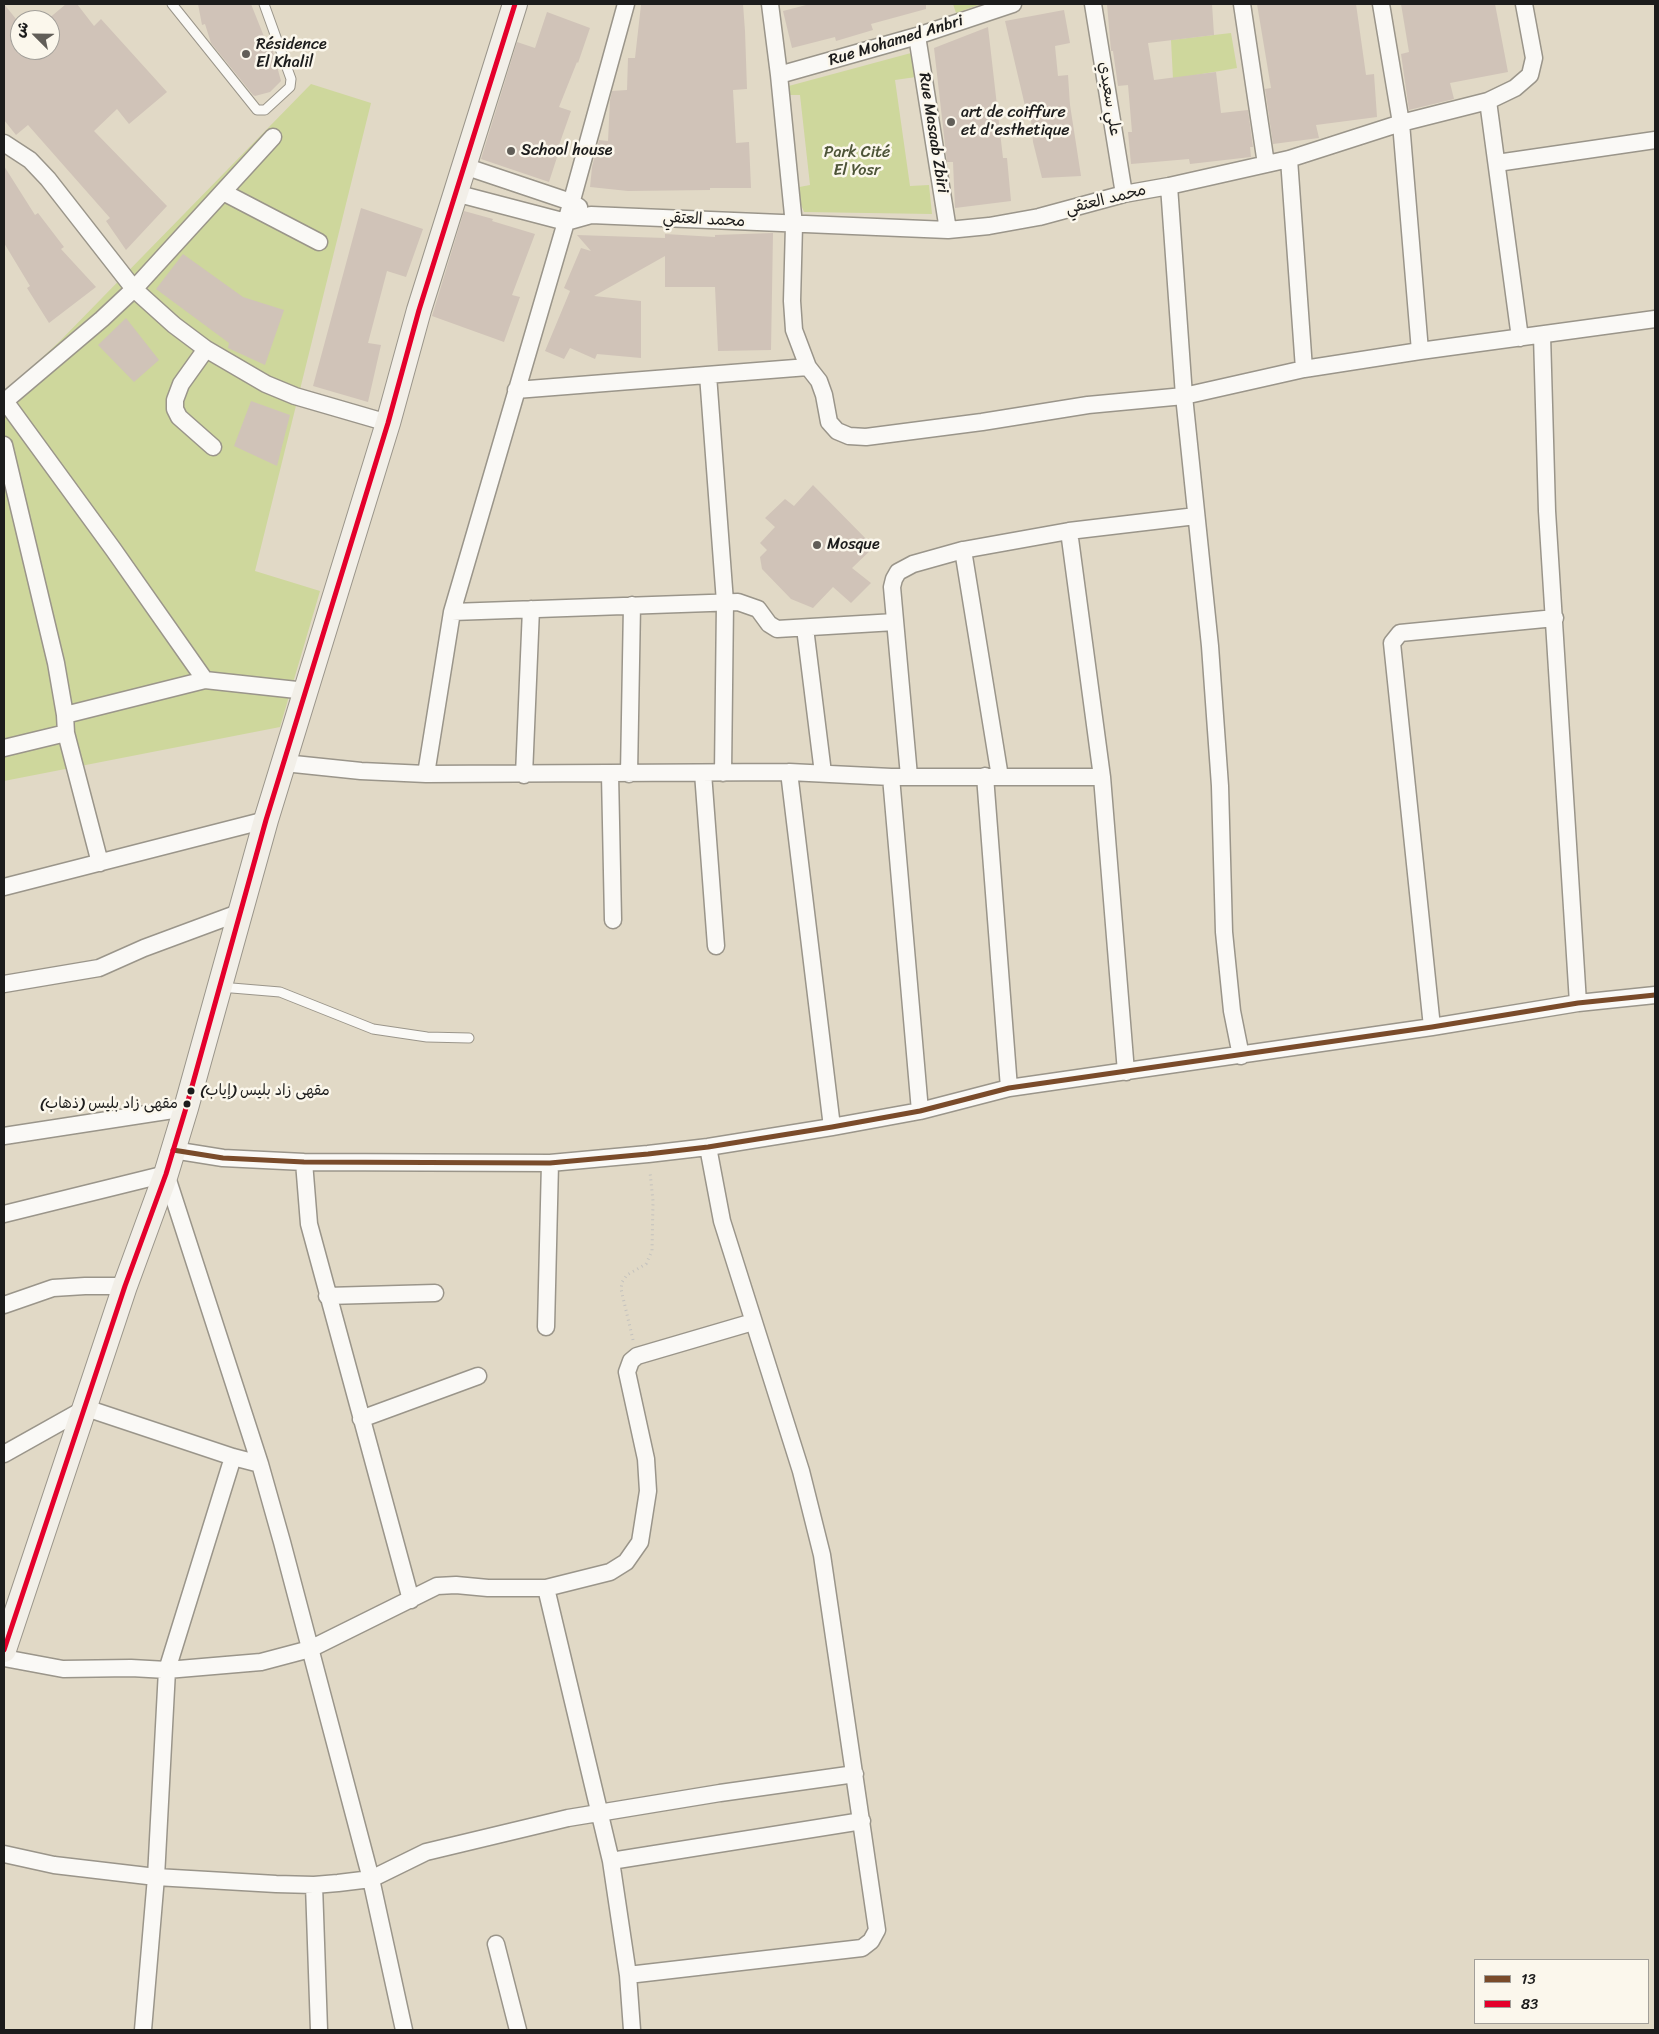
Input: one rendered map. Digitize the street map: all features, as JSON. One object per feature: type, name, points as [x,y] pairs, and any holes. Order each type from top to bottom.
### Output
[{"type":"street","points":[[4,1650],[125,1286],[166,1174],[266,820],[388,423],[419,310],[515,4]]},
{"type":"street","points":[[426,774],[452,612],[566,222],[626,4]]},
{"type":"street","points":[[770,4],[794,224],[792,292],[794,330],[808,367],[819,380],[830,422],[837,431],[848,436],[866,437],[982,422],[1088,405],[1184,396],[1304,369],[1655,319]]},
{"type":"street","name":"Rue Mohamed Anbri","points":[[779,75],[917,36],[1013,4]]},
{"type":"street","name":"علي سعيدي","points":[[1093,4],[1124,194]]},
{"type":"street","points":[[1242,4],[1266,164]]},
{"type":"street","points":[[1381,4],[1402,123],[1420,351]]},
{"type":"street","name":"محمد العتقي","points":[[566,222],[591,215],[948,230],[988,226],[1039,217],[1124,194],[1169,186],[1289,159],[1402,123],[1488,101],[1515,88],[1530,75],[1534,58],[1524,4]]},
{"type":"street","name":"Rue Masaab Zbiri","points":[[917,36],[948,230]]},
{"type":"street","points":[[1488,101],[1520,338]]},
{"type":"street","points":[[205,680],[114,549],[5,402],[134,289],[273,137]]},
{"type":"street","points":[[1497,163],[1655,140]]},
{"type":"street","points":[[4,143],[30,160],[48,179],[134,289],[174,325],[206,349],[266,384],[295,396],[388,423]]},
{"type":"street","points":[[1289,159],[1304,369]]},
{"type":"street","points":[[464,166],[571,202],[591,215]]},
{"type":"street","points":[[1169,186],[1184,396],[1210,646],[1220,786],[1224,932],[1232,1011],[1241,1056]]},
{"type":"street","points":[[223,192],[319,242]]},
{"type":"street","points":[[455,193],[566,222]]},
{"type":"street","points":[[1542,335],[1547,511],[1578,1003]]},
{"type":"street","points":[[206,349],[181,384],[174,409],[179,417],[213,447]]},
{"type":"street","points":[[516,390],[808,367]]},
{"type":"street","points":[[708,375],[725,602],[723,773]]},
{"type":"street","points":[[4,445],[43,605],[66,715],[66,733],[100,863]]},
{"type":"street","points":[[909,776],[892,588],[898,572],[913,564],[963,550],[1069,531],[1196,516]]},
{"type":"street","points":[[1069,531],[1102,777],[1126,1072]]},
{"type":"street","points":[[963,550],[992,777],[1009,1088]]},
{"type":"street","points":[[452,612],[738,602],[752,605],[764,615],[769,624],[777,629],[895,622]]},
{"type":"street","points":[[629,774],[632,606]]},
{"type":"street","points":[[524,775],[530,609]]},
{"type":"street","points":[[1432,1028],[1392,643],[1400,633],[1555,618]]},
{"type":"street","points":[[804,628],[823,773]]},
{"type":"street","points":[[66,715],[205,680],[306,691]]},
{"type":"street","points":[[4,748],[66,733]]},
{"type":"street","points":[[284,763],[361,771],[426,774],[524,775],[789,772],[891,777],[1102,777]]},
{"type":"street","points":[[789,772],[832,1127]]},
{"type":"street","points":[[703,773],[716,946]]},
{"type":"street","points":[[610,774],[613,920]]},
{"type":"street","points":[[891,777],[920,1111]]},
{"type":"street","points":[[4,887],[266,820]]},
{"type":"street","points":[[4,984],[99,968],[144,948],[241,912]]},
{"type":"street","points":[[173,1150],[223,1158],[304,1162],[550,1163],[648,1154],[708,1147],[920,1111],[1009,1088],[1432,1028],[1578,1003],[1655,995]]},
{"type":"street","points":[[4,1136],[186,1108]]},
{"type":"street","points":[[628,1975],[862,1948],[871,1942],[877,1930],[822,1555],[801,1471],[722,1221],[708,1147]]},
{"type":"street","points":[[304,1162],[308,1224],[411,1600]]},
{"type":"street","points":[[546,1327],[550,1163]]},
{"type":"street","points":[[4,1214],[166,1174]]},
{"type":"street","points":[[166,1174],[260,1464],[372,1879],[404,2030]]},
{"type":"street","points":[[4,1305],[53,1288],[125,1286]]},
{"type":"street","points":[[327,1296],[435,1293]]},
{"type":"street","points":[[4,1658],[63,1669],[131,1668],[167,1670],[261,1662],[310,1649],[437,1586],[456,1584],[488,1588],[546,1588],[610,1572],[626,1562],[640,1542],[648,1491],[646,1459],[628,1372],[631,1361],[637,1356],[753,1322]]},
{"type":"street","points":[[361,1419],[478,1376]]},
{"type":"street","points":[[4,1454],[86,1408],[233,1457],[260,1464]]},
{"type":"street","points":[[143,2030],[156,1877],[167,1670],[233,1457]]},
{"type":"street","points":[[546,1588],[611,1861],[628,1975],[632,2030]]},
{"type":"street","points":[[4,1854],[54,1865],[156,1877],[314,1885],[372,1879],[426,1852],[599,1812],[855,1774]]},
{"type":"street","points":[[611,1861],[862,1821]]},
{"type":"street","points":[[314,1885],[319,2030]]},
{"type":"street","points":[[496,1944],[518,2030]]},
{"type":"lane","points":[[172,4],[257,110],[265,110],[290,87],[291,79],[264,4]]},
{"type":"lane","points":[[220,987],[280,992],[373,1029],[427,1037],[469,1038]]},
{"type":"path","points":[[637,1356],[620,1289],[627,1275],[646,1264],[652,1251],[653,1201],[648,1154]]},
{"type":"green space","points":[[953,4],[981,4],[956,13]]},
{"type":"green space","points":[[1231,33],[1237,68],[1173,79],[1171,40]]},
{"type":"green space","name":"Park Cité El Yosr","points":[[911,53],[916,77],[895,80],[910,186],[929,185],[932,214],[804,212],[794,188],[810,185],[800,95],[784,95],[785,87]]},
{"type":"green space","points":[[311,84],[371,103],[255,571],[320,591],[280,727],[4,781],[4,393],[60,341]]},
{"type":"building","points":[[4,4],[10,12],[10,60],[60,60],[59,10],[66,4],[77,4],[94,26],[101,19],[167,92],[129,124],[117,109],[94,131],[167,206],[126,250],[106,221],[110,218],[28,125],[16,135],[4,120]]},
{"type":"building","name":"Résidence El Khalil","points":[[198,4],[251,4],[265,39],[269,37],[281,81],[270,92],[253,95],[211,43],[205,24],[202,25]]},
{"type":"building","points":[[743,4],[747,89],[733,90],[736,143],[749,142],[751,188],[628,191],[590,187],[592,167],[599,140],[608,141],[612,91],[627,90],[628,58],[635,58],[641,5]]},
{"type":"building","points":[[810,4],[926,4],[926,9],[871,24],[873,30],[836,41],[835,37],[792,48],[783,11]]},
{"type":"building","points":[[1107,4],[1212,4],[1214,35],[1148,43],[1154,80],[1216,72],[1221,113],[1248,110],[1253,147],[1250,147],[1251,157],[1190,164],[1189,159],[1131,164],[1128,132],[1132,132],[1128,85],[1118,86],[1113,51],[1111,51]]},
{"type":"building","points":[[1257,4],[1356,4],[1366,75],[1374,74],[1377,117],[1316,125],[1319,138],[1273,144],[1265,89],[1271,88]]},
{"type":"building","points":[[1401,4],[1495,4],[1508,72],[1450,83],[1454,99],[1409,110],[1401,54],[1409,52]]},
{"type":"building","points":[[1064,10],[1070,43],[1055,46],[1058,76],[1068,75],[1070,105],[1081,176],[1042,178],[1033,142],[1030,109],[1026,110],[1005,21]]},
{"type":"building","points":[[547,12],[590,28],[578,63],[559,107],[571,111],[549,182],[481,159],[517,42],[535,48]]},
{"type":"building","points":[[988,27],[1003,158],[1007,158],[1011,201],[955,208],[953,162],[947,162],[934,48]]},
{"type":"building","points":[[4,166],[35,215],[38,213],[64,247],[61,249],[96,287],[49,323],[27,288],[30,286],[4,243]]},
{"type":"building","points":[[361,208],[423,229],[406,277],[387,271],[368,343],[381,345],[368,402],[313,386]]},
{"type":"building","points":[[464,211],[535,234],[512,295],[520,297],[504,342],[432,316]]},
{"type":"building","points":[[773,233],[771,350],[718,351],[715,287],[665,287],[665,256],[594,296],[641,301],[641,358],[597,354],[595,359],[570,348],[564,359],[545,351],[570,291],[564,288],[581,248],[591,251],[577,235],[665,238],[665,234],[715,237],[715,235]]},
{"type":"building","points":[[183,254],[243,297],[284,310],[265,365],[228,348],[229,343],[156,289]]},
{"type":"building","points":[[126,318],[159,360],[134,382],[98,345]]},
{"type":"building","points":[[251,401],[290,415],[277,466],[234,446]]},
{"type":"building","name":"Mosque","points":[[813,485],[874,547],[852,568],[871,583],[851,603],[833,587],[813,608],[791,599],[762,569],[760,557],[767,550],[760,543],[775,527],[765,518],[785,499],[794,506]]},
{"type":"transit line","name":"83","points":[[4,1650],[125,1286],[166,1174],[266,820],[388,423],[419,310],[515,4]]},
{"type":"transit line","name":"13","points":[[173,1150],[223,1158],[304,1162],[550,1163],[648,1154],[708,1147],[920,1111],[1009,1088],[1432,1027],[1578,1003],[1655,995]]},
{"type":"place","name":"Résidence El Khalil","points":[[246,54]]},
{"type":"place","name":"art de coiffure et d'esthetique","points":[[951,122]]},
{"type":"place","name":"School house","points":[[511,151]]},
{"type":"place","name":"Mosque","points":[[817,545]]},
{"type":"place","name":"مقهى زاد بليس (إياب)","points":[[191,1091]]},
{"type":"place","name":"مقهى زاد بليس (ذهاب)","points":[[187,1104]]}]
